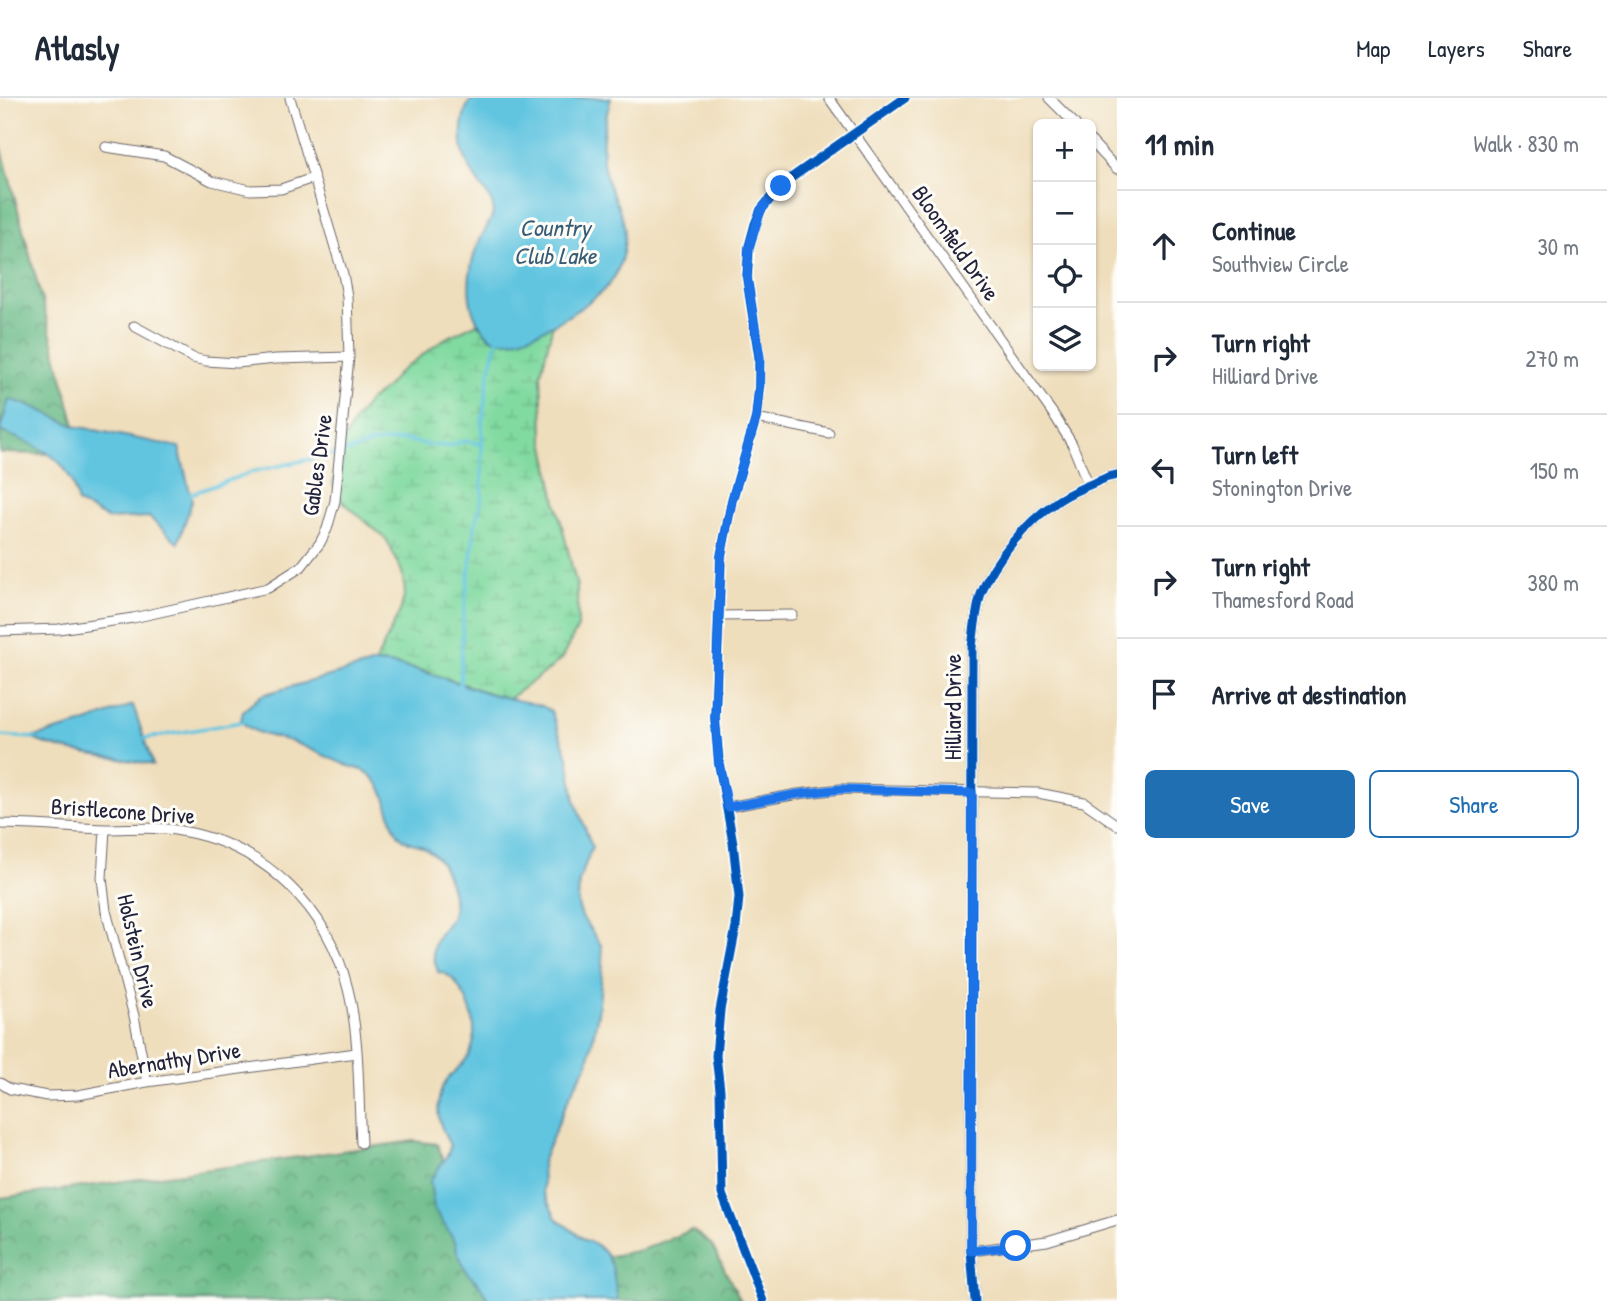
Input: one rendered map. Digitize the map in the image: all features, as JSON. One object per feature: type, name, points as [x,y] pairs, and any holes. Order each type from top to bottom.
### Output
[{"type":"street","name":"Gables Drive","points":[[0,631],[59,629],[100,624],[268,588],[288,577],[311,556],[324,536],[332,515],[349,357],[347,296],[343,274],[290,98]]},
{"type":"street","name":"Bloomfield Drive","points":[[829,98],[1056,418],[1072,444],[1088,486]]},
{"type":"street","points":[[763,1301],[722,1194],[720,1090],[716,1056],[720,1010],[736,927],[738,897],[715,718],[721,556],[756,418],[760,357],[747,262],[755,224],[761,210],[781,186],[905,98]]},
{"type":"street","points":[[1049,98],[1069,119]]},
{"type":"street","points":[[1096,146],[1117,169]]},
{"type":"street","points":[[106,147],[164,156],[212,181],[250,190],[281,189],[313,178]]},
{"type":"street","points":[[134,326],[193,358],[206,361],[237,363],[349,357]]},
{"type":"street","points":[[756,418],[829,433]]},
{"type":"street","name":"Hilliard Drive","points":[[975,1301],[971,1251],[972,648],[982,593],[1007,551],[1027,527],[1060,500],[1117,475]]},
{"type":"street","points":[[720,616],[792,615]]},
{"type":"street","points":[[728,807],[841,789],[1038,793],[1084,802],[1116,823]]},
{"type":"street","name":"Bristlecone Drive","points":[[0,824],[178,830],[207,837],[245,852],[272,869],[311,908],[338,955],[352,1006],[361,1143]]},
{"type":"street","name":"Holstein Drive","points":[[105,829],[102,878],[106,911],[134,1016],[147,1082]]},
{"type":"street","name":"Abernathy Drive","points":[[0,1083],[10,1089],[47,1096],[78,1095],[147,1082],[356,1053]]},
{"type":"street","points":[[971,1251],[1046,1241],[1117,1220]]},
{"type":"green space","points":[[0,142],[75,426],[52,454],[0,453]]},
{"type":"green space","points":[[477,323],[490,338],[513,341],[553,324],[541,373],[543,435],[577,587],[578,627],[562,658],[508,699],[426,672],[375,663],[401,609],[405,592],[402,572],[387,540],[341,500],[333,484],[338,452],[353,423],[369,401],[386,388],[398,373],[444,339]]},
{"type":"green space","points":[[414,1141],[437,1144],[449,1176],[576,1263],[641,1250],[692,1230],[711,1244],[741,1301],[0,1301],[0,1198]]},
{"type":"water","name":"Country Club Lake","points":[[473,98],[611,98],[604,127],[602,157],[624,228],[624,244],[618,269],[605,289],[575,312],[536,333],[509,341],[497,340],[488,335],[480,325],[474,315],[469,291],[471,266],[493,213],[490,198],[471,171],[463,151],[463,119]]},
{"type":"water","points":[[9,399],[75,426],[179,447],[192,501],[178,543],[149,517],[108,519],[78,503],[71,479],[56,460],[39,448],[0,431]]},
{"type":"water","points":[[375,663],[417,670],[492,694],[542,706],[551,711],[568,757],[575,801],[592,847],[579,881],[578,905],[582,917],[601,945],[603,962],[598,1013],[588,1063],[570,1095],[542,1162],[543,1192],[556,1218],[585,1240],[596,1244],[606,1254],[612,1266],[618,1301],[489,1301],[479,1284],[468,1274],[457,1252],[456,1243],[434,1209],[430,1181],[448,1154],[450,1146],[439,1119],[441,1091],[447,1079],[469,1055],[474,1040],[472,1014],[466,999],[452,979],[438,972],[433,951],[438,936],[453,911],[447,874],[433,853],[406,841],[397,832],[381,789],[368,773],[297,743],[258,732],[241,721],[243,711],[262,695]]},
{"type":"water","points":[[133,705],[153,765],[76,752],[31,738],[81,724]]},
{"type":"waterway","points":[[460,687],[463,620],[475,525],[482,497],[482,423],[489,373],[498,338]]},
{"type":"waterway","points":[[188,495],[255,471],[354,450],[372,443],[405,440],[447,446],[465,441],[481,444]]},
{"type":"waterway","points":[[142,739],[247,721]]},
{"type":"waterway","points":[[0,736],[36,738]]},
{"type":"cycle path","points":[[763,1301],[722,1194],[720,1090],[716,1056],[720,1010],[739,897],[719,764],[715,718],[721,556],[732,500],[756,418],[759,388],[759,357],[747,278],[749,247],[761,210],[781,185],[905,98]]},
{"type":"cycle path","points":[[975,1301],[971,1251],[972,648],[976,614],[987,580],[1003,554],[1024,530],[1065,496],[1117,475]]},
{"type":"route","points":[[781,186],[761,210],[749,247],[747,278],[760,357],[759,388],[756,418],[732,500],[721,556],[715,718],[719,764],[728,807],[841,789],[972,793],[971,1251],[1016,1246]]}]
